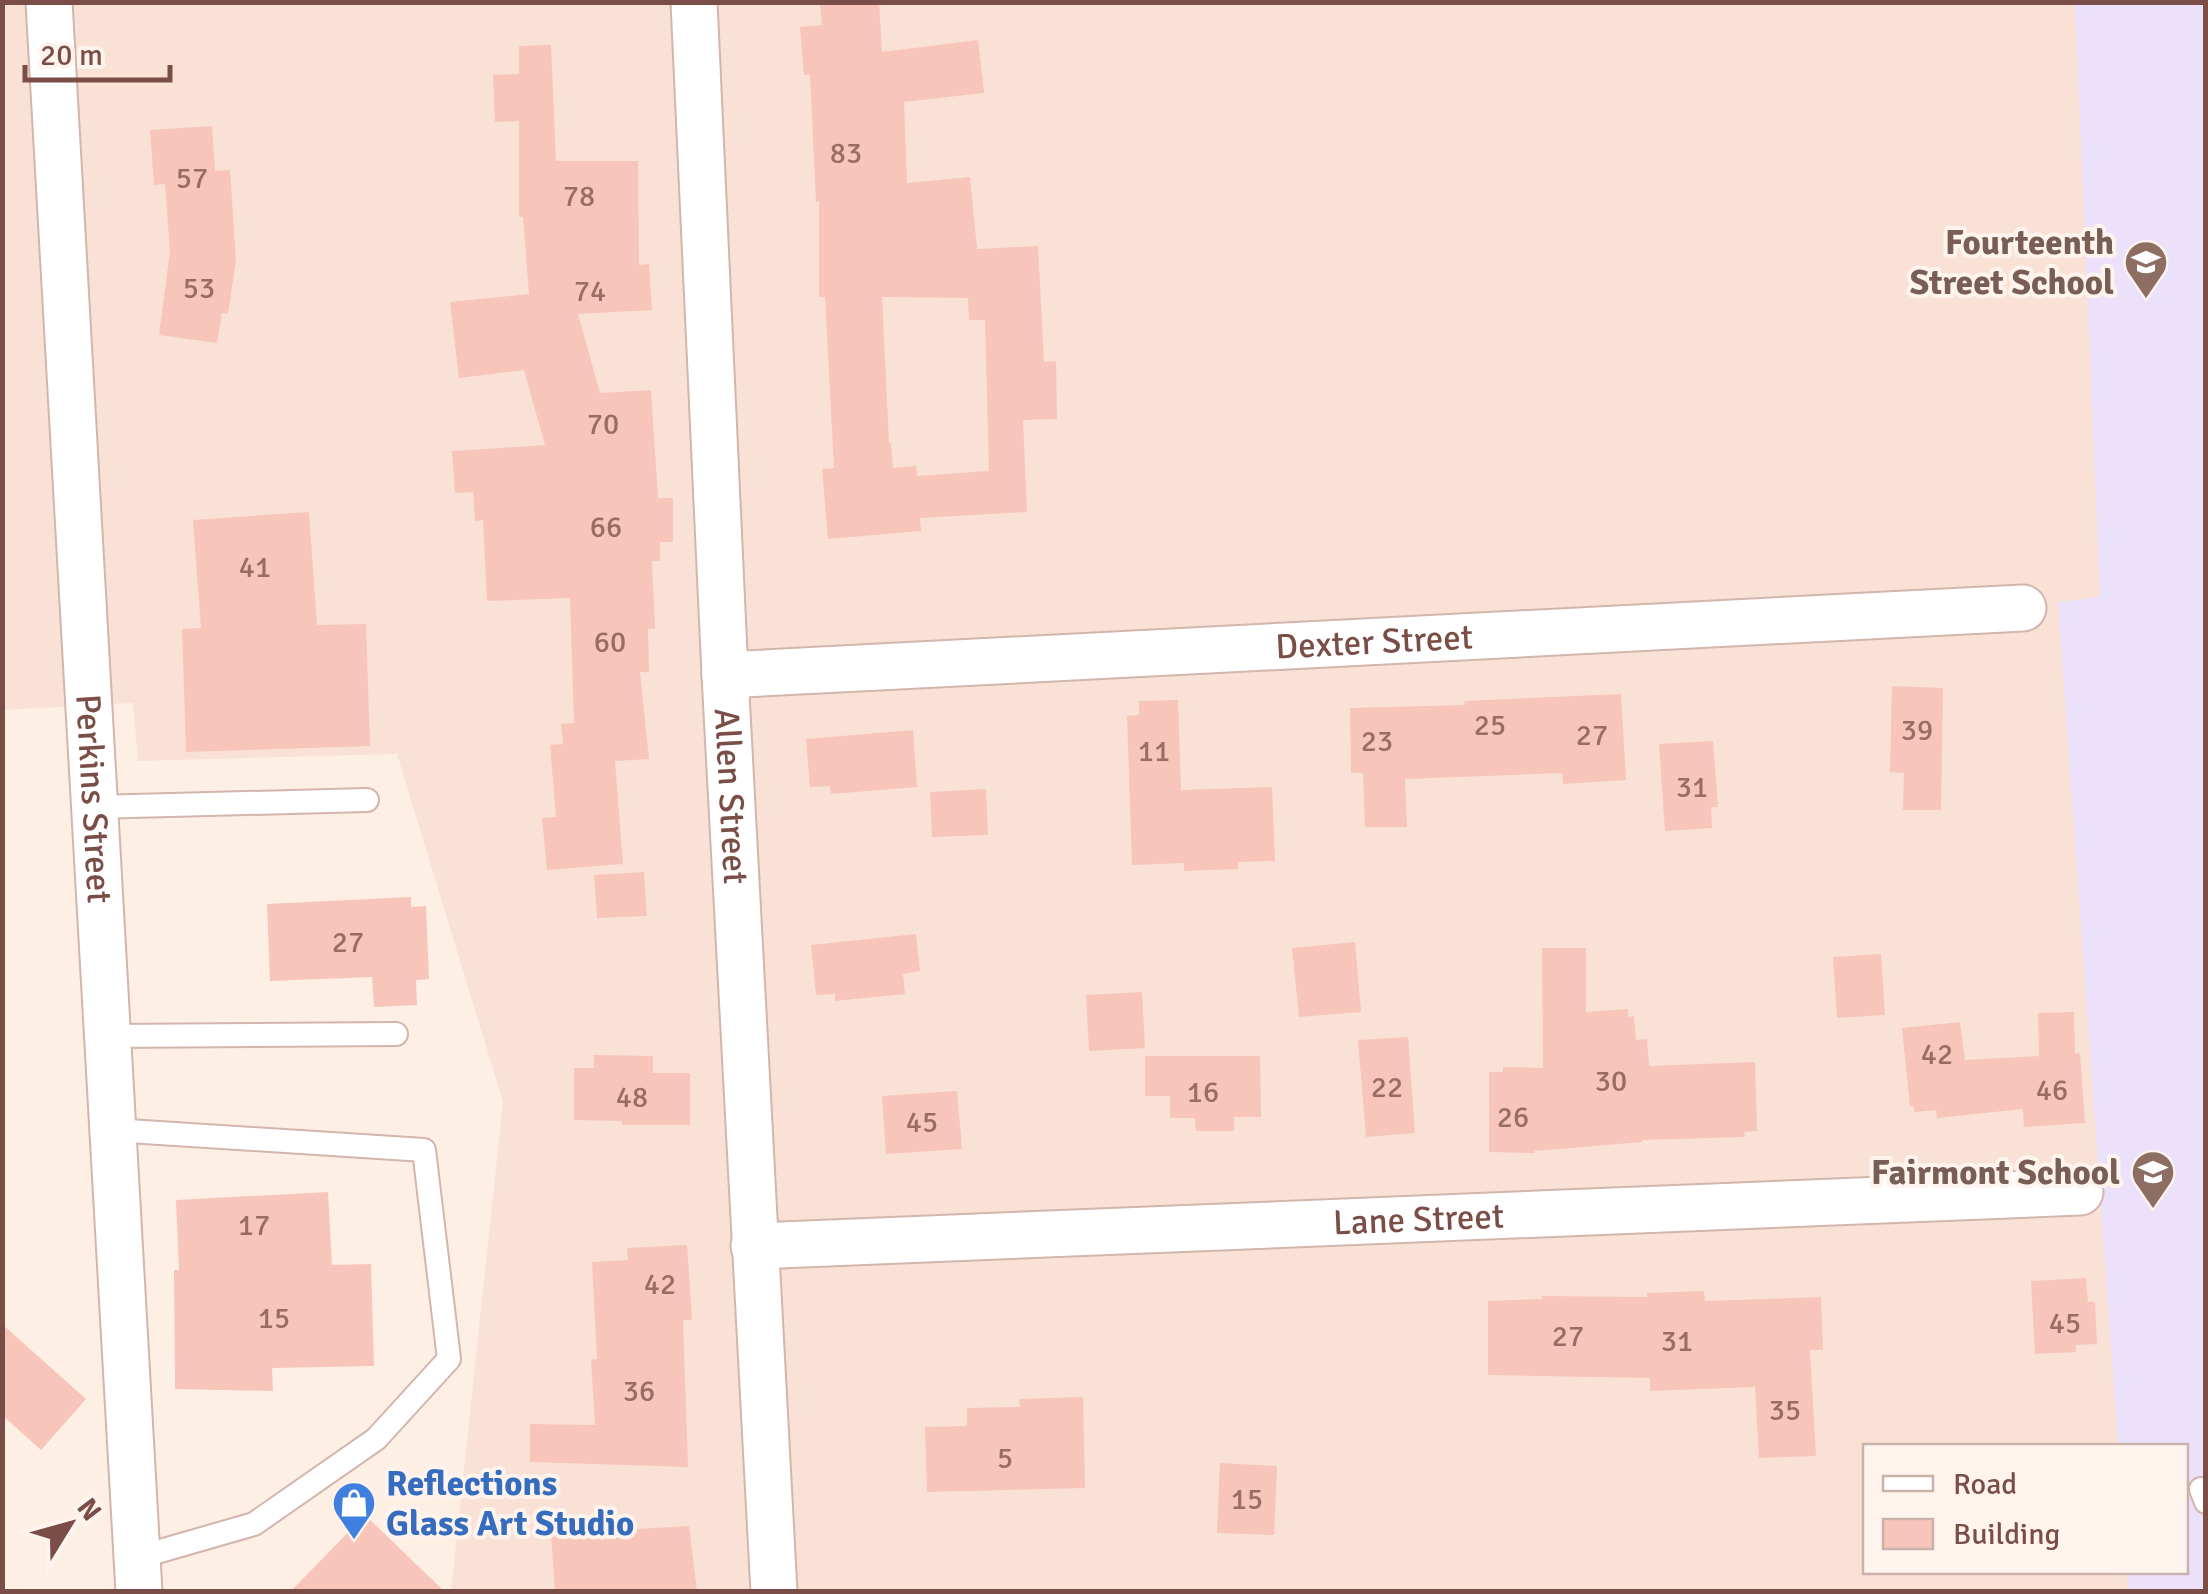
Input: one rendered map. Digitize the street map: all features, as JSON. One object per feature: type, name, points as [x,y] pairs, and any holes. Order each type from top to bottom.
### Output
[{"type":"street","name":"Perkins Street","points":[[49,2],[138,1575]]},
{"type":"street","name":"Allen Street","points":[[694,2],[774,1592]]},
{"type":"street","name":"Dexter Street","points":[[725,675],[2023,608]]},
{"type":"street","name":"Lane Street","points":[[754,1246],[2080,1192]]},
{"type":"lane","points":[[94,806],[367,800]]},
{"type":"lane","points":[[107,1036],[396,1034]]},
{"type":"lane","points":[[113,1130],[424,1150],[449,1359],[376,1439],[254,1524],[138,1575]]},
{"type":"shaded area","points":[[3,3],[2205,3],[2205,1591],[451,1591],[503,1102],[397,754],[138,761],[133,703],[3,710]]},
{"type":"shaded area","name":"Fourteenth Street School","points":[[2075,3],[2205,3],[2205,1591],[2129,1591],[2127,1574],[2188,1574],[2188,1444],[2118,1444],[2058,602],[2100,597]]},
{"type":"building","points":[[820,2],[879,2],[882,52],[978,40],[984,93],[904,102],[907,183],[970,177],[977,249],[1038,246],[1044,362],[1056,361],[1057,419],[1023,420],[1027,512],[920,518],[921,531],[828,539],[822,469],[834,468],[825,297],[819,297],[819,202],[810,75],[804,75],[800,27],[822,25]],"holes":[[[882,297],[968,298],[969,320],[985,320],[989,471],[917,476],[916,466],[893,468]]]},
{"type":"building","points":[[551,45],[556,161],[638,161],[639,265],[649,264],[652,310],[578,314],[600,393],[651,390],[658,498],[673,498],[673,542],[660,542],[660,561],[652,561],[655,629],[648,629],[649,672],[640,672],[649,759],[615,761],[623,864],[547,870],[542,818],[556,817],[550,745],[563,744],[561,724],[574,723],[570,598],[487,601],[483,520],[475,521],[473,492],[455,493],[452,451],[545,445],[524,370],[459,378],[450,302],[529,294],[523,217],[519,217],[519,121],[495,122],[493,75],[519,74],[519,46]]},
{"type":"building","points":[[212,126],[215,171],[230,170],[236,260],[228,314],[222,313],[217,343],[159,335],[170,251],[165,184],[154,185],[150,130]]},
{"type":"building","points":[[309,512],[317,625],[366,624],[370,746],[186,752],[182,629],[201,628],[193,520]]},
{"type":"building","points":[[1892,686],[1943,688],[1941,810],[1903,810],[1904,773],[1890,772]]},
{"type":"building","points":[[1621,694],[1626,780],[1563,784],[1562,773],[1405,779],[1407,827],[1365,827],[1363,773],[1351,773],[1350,708]]},
{"type":"building","points":[[1178,700],[1181,790],[1272,787],[1275,861],[1238,862],[1238,869],[1184,871],[1184,863],[1132,865],[1127,716],[1139,715],[1139,701]]},
{"type":"building","points":[[913,730],[917,787],[831,794],[830,786],[810,787],[806,739]]},
{"type":"building","points":[[1713,741],[1718,807],[1711,807],[1712,828],[1665,831],[1659,744]]},
{"type":"building","points":[[986,789],[988,835],[932,837],[930,792]]},
{"type":"building","points":[[644,872],[647,916],[597,918],[594,875]]},
{"type":"building","points":[[411,897],[411,907],[426,906],[429,979],[416,980],[417,1005],[374,1007],[372,977],[270,981],[267,904]]},
{"type":"building","points":[[916,934],[920,971],[903,974],[905,994],[835,1001],[835,994],[816,995],[811,945]]},
{"type":"building","points":[[1355,942],[1361,1012],[1299,1017],[1292,948]]},
{"type":"building","points":[[1542,948],[1586,948],[1586,1012],[1628,1009],[1628,1017],[1634,1016],[1636,1040],[1647,1039],[1649,1066],[1755,1062],[1757,1131],[1744,1132],[1745,1137],[1642,1140],[1534,1153],[1489,1152],[1489,1072],[1503,1072],[1503,1067],[1543,1068]]},
{"type":"building","points":[[1881,954],[1885,1015],[1837,1018],[1833,957]]},
{"type":"building","points":[[1142,992],[1145,1048],[1089,1051],[1086,995]]},
{"type":"building","points":[[2074,1012],[2075,1054],[2080,1053],[2085,1123],[2024,1127],[2023,1109],[1937,1118],[1936,1110],[1915,1112],[1910,1106],[1902,1028],[1960,1022],[1965,1060],[2039,1056],[2038,1013]]},
{"type":"building","points":[[1408,1037],[1415,1133],[1366,1137],[1358,1040]]},
{"type":"building","points":[[594,1055],[653,1056],[653,1073],[690,1073],[690,1125],[574,1120],[574,1068],[594,1068]]},
{"type":"building","points":[[1145,1056],[1260,1056],[1261,1117],[1234,1117],[1234,1131],[1196,1131],[1195,1118],[1170,1118],[1170,1096],[1145,1096]]},
{"type":"building","points":[[957,1091],[962,1149],[886,1154],[882,1096]]},
{"type":"building","points":[[328,1192],[332,1265],[371,1264],[374,1366],[272,1368],[273,1391],[175,1389],[174,1270],[179,1270],[176,1200]]},
{"type":"building","points":[[687,1245],[692,1320],[683,1320],[688,1467],[530,1462],[530,1424],[595,1425],[591,1360],[597,1359],[592,1262],[628,1260],[627,1248]]},
{"type":"building","points":[[2086,1278],[2088,1302],[2095,1302],[2097,1344],[2076,1345],[2076,1352],[2035,1354],[2031,1281]]},
{"type":"building","points":[[1704,1291],[1705,1301],[1821,1297],[1823,1350],[1810,1350],[1816,1456],[1759,1458],[1755,1387],[1650,1391],[1650,1378],[1488,1375],[1488,1301],[1542,1296],[1647,1297],[1647,1293]]},
{"type":"building","points":[[2,1324],[86,1399],[41,1450],[2,1415]]},
{"type":"building","points":[[1083,1397],[1085,1488],[927,1492],[925,1427],[967,1426],[967,1408],[1020,1407],[1019,1399]]},
{"type":"building","points":[[1220,1463],[1277,1466],[1274,1535],[1217,1533]]},
{"type":"building","points":[[365,1515],[445,1592],[290,1592]]},
{"type":"building","points":[[689,1526],[697,1592],[555,1592],[551,1534]]},
{"type":"place","name":"Fourteenth Street School","points":[[2146,300]]},
{"type":"place","name":"Fairmont School","points":[[2153,1210]]},
{"type":"place","name":"Reflections Glass Art Studio","points":[[354,1541]]}]
